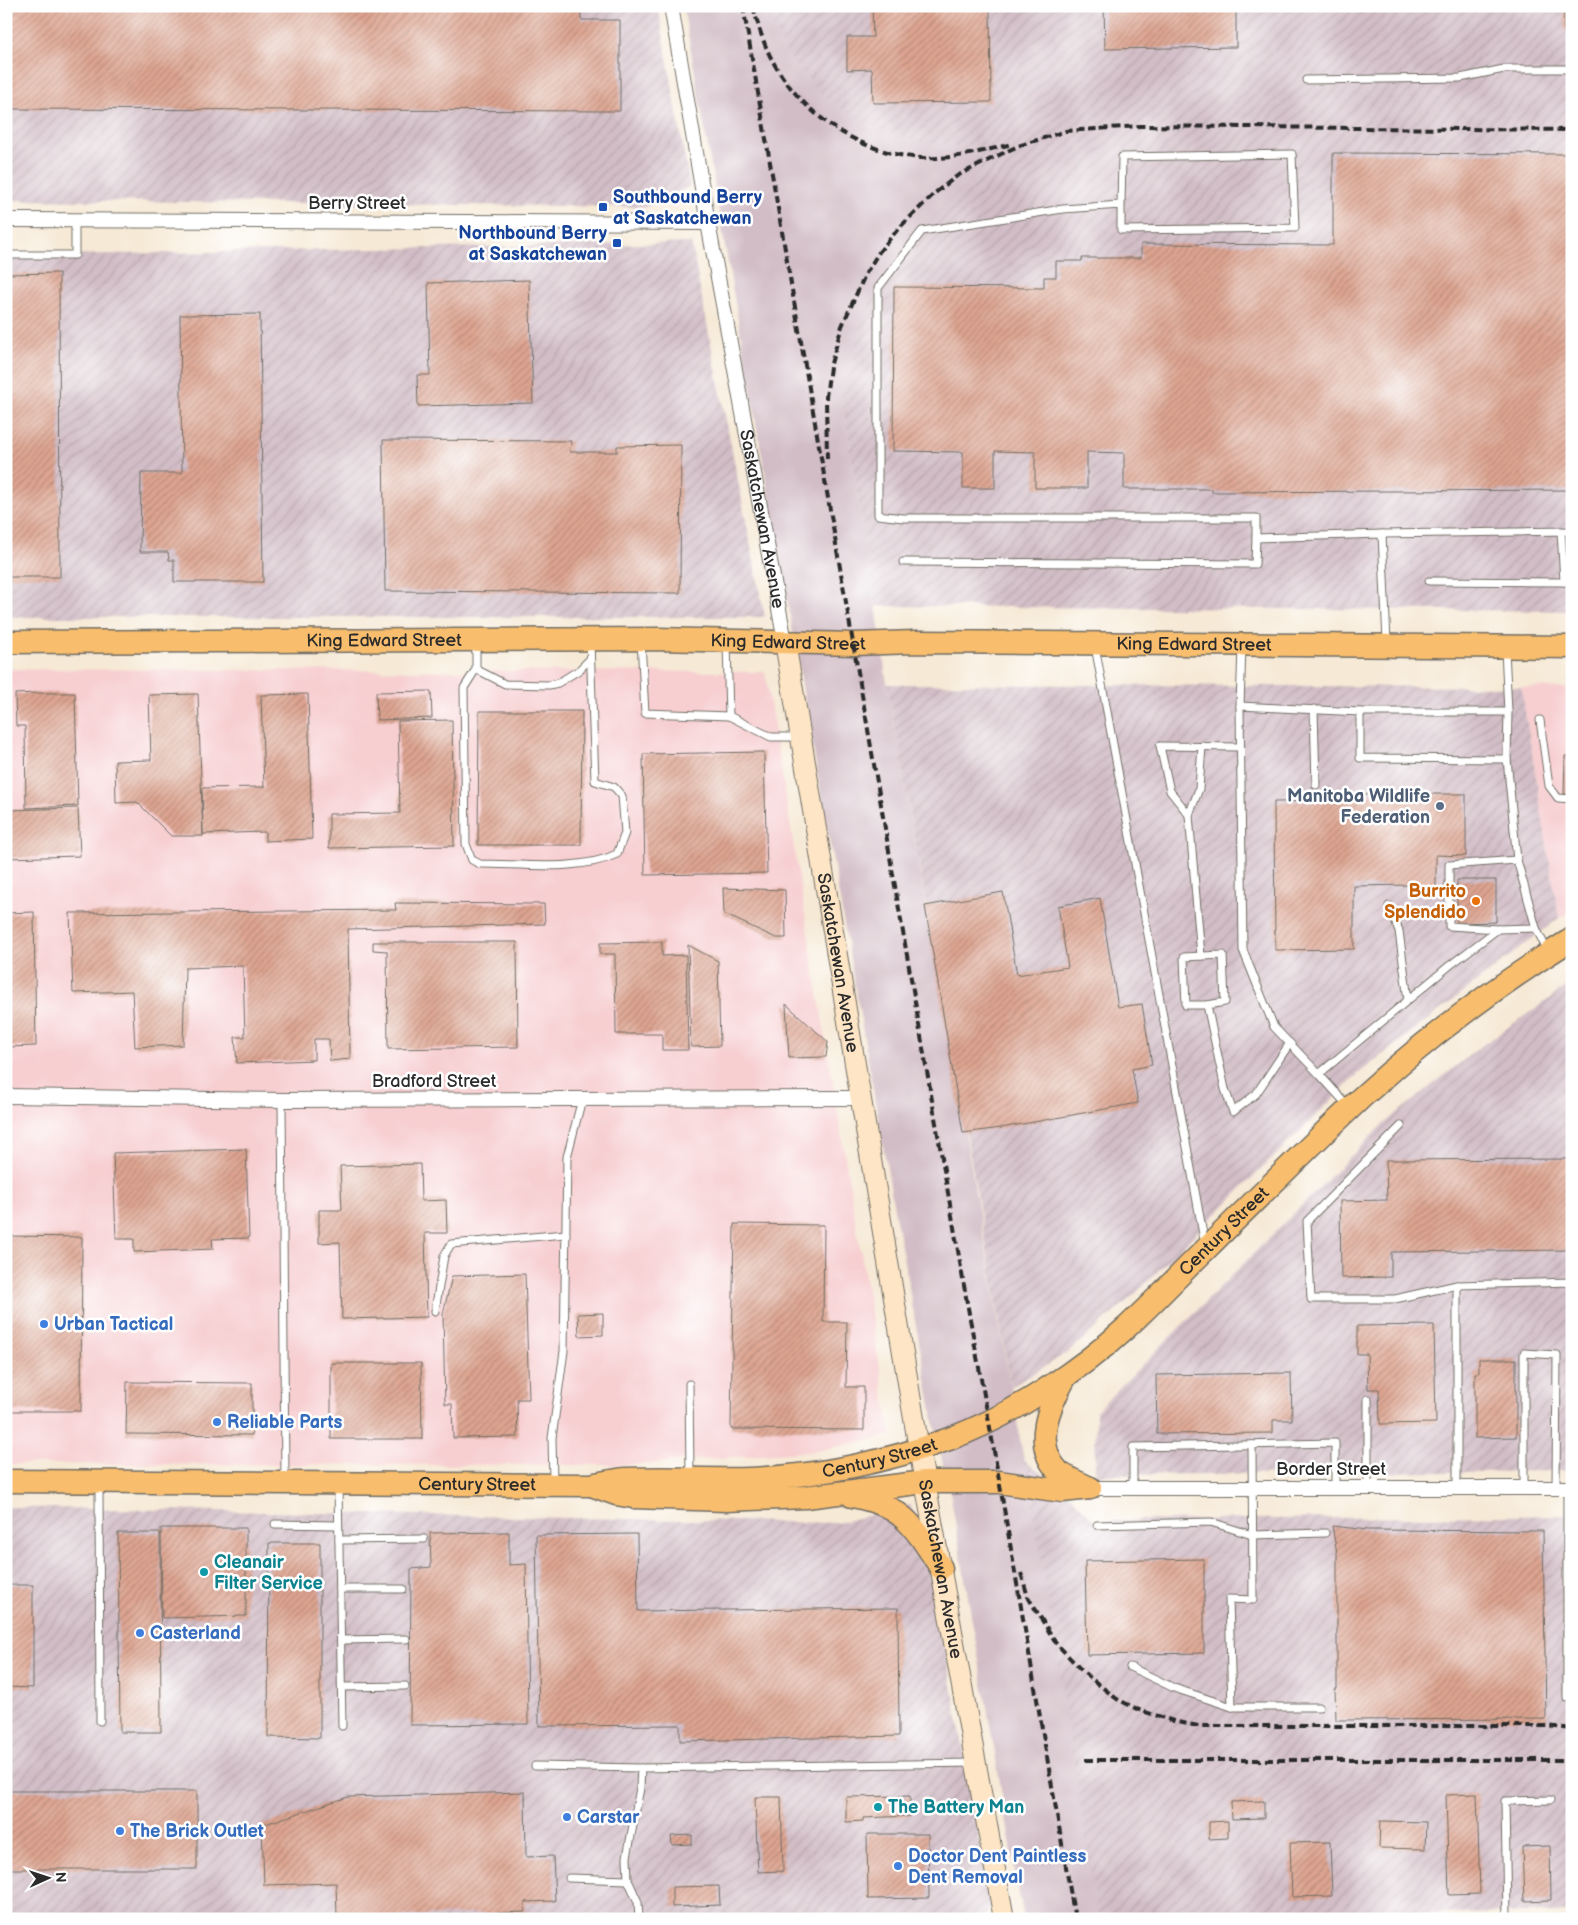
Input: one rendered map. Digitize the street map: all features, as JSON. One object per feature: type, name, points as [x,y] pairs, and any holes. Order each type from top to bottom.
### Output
[{"type":"main road","name":"King Edward Street","points":[[6,642],[476,640],[590,649],[641,640],[727,640],[854,644],[916,642],[1572,647]]},
{"type":"main road","name":"Century Street","points":[[6,1481],[591,1485],[624,1479],[751,1479],[816,1472],[858,1465],[919,1449],[989,1422],[1066,1375],[1097,1353],[1126,1329],[1350,1108],[1402,1062],[1463,1012],[1572,939]]},
{"type":"main road","points":[[1066,1375],[1048,1412],[1045,1430],[1046,1446],[1051,1460],[1059,1472],[1090,1488]]},
{"type":"main road","points":[[591,1485],[616,1494],[663,1499],[771,1500],[925,1482],[999,1482],[1062,1491],[1090,1488]]},
{"type":"main road","points":[[839,1493],[878,1502],[896,1511],[906,1519],[920,1536],[940,1568]]},
{"type":"street","name":"Saskatchewan Avenue","points":[[671,6],[708,223],[785,642],[919,1449],[1004,1919]]},
{"type":"street","name":"Berry Street","points":[[6,220],[708,223]]},
{"type":"street","name":"Bradford Street","points":[[6,1096],[282,1100],[861,1098]]},
{"type":"street","name":"Border Street","points":[[1090,1488],[1565,1488]]},
{"type":"lane","points":[[1306,80],[1460,78],[1504,69],[1572,69]]},
{"type":"lane","points":[[1292,154],[1295,228],[1121,230],[1121,204],[1122,157],[1292,154]]},
{"type":"lane","points":[[903,562],[1255,564],[1256,518],[903,518],[878,515],[878,288],[922,231],[1063,209],[1121,204]]},
{"type":"lane","points":[[6,255],[74,255],[75,220]]},
{"type":"lane","points":[[1429,581],[1568,582],[1561,531]]},
{"type":"lane","points":[[1256,538],[1572,531]]},
{"type":"lane","points":[[1382,534],[1387,645]]},
{"type":"lane","points":[[476,640],[476,669],[464,688],[466,844],[472,860],[480,864],[564,865],[605,860],[617,854],[624,833],[622,796],[614,787],[595,781],[590,649]]},
{"type":"lane","points":[[641,640],[646,713],[729,716],[771,737],[801,737]]},
{"type":"lane","points":[[727,640],[729,716]]},
{"type":"lane","points":[[1095,643],[1206,1249]]},
{"type":"lane","points":[[1242,644],[1240,747],[1243,950],[1274,1027],[1350,1108]]},
{"type":"lane","points":[[1505,646],[1508,712],[1507,759],[1517,860],[1536,928],[1549,953]]},
{"type":"lane","points":[[476,669],[505,684],[549,685],[558,683],[579,670],[590,649]]},
{"type":"lane","points":[[1240,706],[1360,712],[1508,712]]},
{"type":"lane","points":[[1314,709],[1316,785]]},
{"type":"lane","points":[[1360,712],[1360,758],[1507,759]]},
{"type":"lane","points":[[1540,720],[1549,786],[1558,798],[1572,799]]},
{"type":"lane","points":[[1189,815],[1170,791],[1160,746],[1240,747]]},
{"type":"lane","points":[[1201,956],[1189,815],[1199,789],[1202,746]]},
{"type":"lane","points":[[1517,860],[1449,865],[1449,926],[1498,929],[1536,928]]},
{"type":"lane","points":[[1389,906],[1399,931],[1408,1000]]},
{"type":"lane","points":[[1319,1074],[1498,929]]},
{"type":"lane","points":[[1224,955],[1225,1002],[1207,1005],[1186,1005],[1184,957],[1201,956],[1224,955]]},
{"type":"lane","points":[[1207,1005],[1225,1089],[1233,1112],[1256,1094],[1290,1043]]},
{"type":"lane","points":[[553,1484],[552,1438],[564,1351],[567,1157],[582,1099]]},
{"type":"lane","points":[[282,1100],[285,1483]]},
{"type":"lane","points":[[1401,1126],[1307,1221],[1311,1299],[1395,1299],[1457,1285],[1572,1282]]},
{"type":"lane","points":[[435,1311],[444,1256],[451,1244],[566,1234]]},
{"type":"lane","points":[[1457,1285],[1457,1488]]},
{"type":"lane","points":[[1524,1488],[1524,1353],[1557,1355],[1569,1549],[1567,1698],[1572,1698]]},
{"type":"lane","points":[[689,1384],[690,1479]]},
{"type":"lane","points":[[1368,1399],[1368,1488]]},
{"type":"lane","points":[[1133,1488],[1133,1447],[1335,1443],[1335,1488]]},
{"type":"lane","points":[[1232,1707],[1229,1600],[1253,1600],[1252,1445]]},
{"type":"lane","points":[[99,1481],[100,1721]]},
{"type":"lane","points":[[338,1483],[342,1726]]},
{"type":"lane","points":[[1097,1525],[1211,1522],[1252,1535],[1325,1533]]},
{"type":"lane","points":[[275,1524],[338,1525]]},
{"type":"lane","points":[[339,1540],[424,1539]]},
{"type":"lane","points":[[340,1589],[403,1589]]},
{"type":"lane","points":[[341,1640],[406,1639]]},
{"type":"lane","points":[[1130,1666],[1174,1688],[1232,1707],[1319,1707]]},
{"type":"lane","points":[[342,1688],[406,1686]]},
{"type":"lane","points":[[534,1766],[640,1768],[976,1763]]},
{"type":"lane","points":[[639,1919],[638,1902],[628,1880],[627,1857],[640,1788],[640,1768]]},
{"type":"lane","points":[[1508,1919],[1505,1801],[1550,1800]]},
{"type":"lane","points":[[569,1878],[628,1880]]},
{"type":"shaded area","points":[[6,6],[658,6],[690,186],[647,207],[6,200]]},
{"type":"shaded area","points":[[683,6],[764,6],[786,52],[819,92],[851,115],[885,131],[919,142],[950,145],[974,151],[980,171],[905,246],[878,287],[858,335],[849,377],[841,395],[887,684],[1031,1499],[1099,1919],[1024,1919],[951,1497],[938,1443],[895,1214]]},
{"type":"shaded area","points":[[763,6],[1572,6],[1572,611],[876,606],[841,395]]},
{"type":"shaded area","points":[[691,243],[765,617],[6,617],[6,256]]},
{"type":"shaded area","points":[[6,669],[765,672],[891,1435],[817,1451],[626,1465],[6,1464]]},
{"type":"shaded area","points":[[887,684],[1521,687],[1559,918],[1359,1073],[1134,1295],[1067,1353],[1011,1387]]},
{"type":"shaded area","points":[[1521,687],[1572,688],[1572,911],[1559,918]]},
{"type":"shaded area","points":[[1572,983],[1572,1471],[1095,1475],[1096,1411],[1381,1126],[1481,1046]]},
{"type":"shaded area","points":[[1023,1460],[1064,1489],[1095,1521],[1572,1515],[1572,1913],[1098,1915],[1037,1913],[1020,1899],[951,1497]]},
{"type":"shaded area","points":[[910,1505],[925,1536],[963,1746],[991,1908],[983,1919],[721,1916],[605,1919],[309,1919],[6,1916],[6,1507],[838,1523]]},
{"type":"building","points":[[6,6],[581,6],[581,20],[620,20],[620,111],[6,109]]},
{"type":"building","points":[[872,6],[990,6],[991,102],[873,103],[872,69],[847,70],[847,37],[873,37]]},
{"type":"building","points":[[1104,6],[1236,6],[1236,47],[1105,49]]},
{"type":"building","points":[[1564,6],[1572,6],[1572,30],[1564,30]]},
{"type":"building","points":[[1333,153],[1572,154],[1572,490],[1212,492],[1212,489],[1124,489],[1124,453],[1087,452],[1087,488],[1035,488],[1035,452],[995,451],[995,488],[963,488],[963,452],[893,451],[894,287],[1044,288],[1044,277],[1056,277],[1056,261],[1082,261],[1082,258],[1141,258],[1141,244],[1333,245]]},
{"type":"building","points":[[59,273],[60,577],[6,577],[6,274]]},
{"type":"building","points":[[529,280],[533,403],[418,406],[417,375],[430,375],[428,283]]},
{"type":"building","points":[[260,314],[263,582],[174,582],[174,560],[169,560],[168,552],[140,552],[141,473],[182,473],[180,315]]},
{"type":"building","points":[[383,440],[571,441],[570,452],[617,452],[617,446],[681,445],[680,593],[385,591]]},
{"type":"building","points":[[431,691],[432,718],[377,720],[376,692]]},
{"type":"building","points":[[75,693],[78,806],[26,808],[25,726],[16,726],[15,694]]},
{"type":"building","points":[[198,694],[203,836],[171,836],[137,802],[116,803],[115,761],[151,760],[149,695]]},
{"type":"building","points":[[308,694],[312,839],[265,841],[265,832],[203,834],[202,788],[264,787],[261,695]]},
{"type":"building","points":[[479,711],[582,711],[581,845],[478,845]]},
{"type":"building","points":[[452,720],[454,846],[329,848],[329,814],[400,813],[398,721]]},
{"type":"building","points":[[764,752],[767,873],[645,875],[643,754]]},
{"type":"building","points":[[1565,756],[1572,756],[1572,794],[1564,794]]},
{"type":"building","points":[[1351,794],[1466,794],[1466,856],[1436,855],[1436,892],[1412,893],[1412,885],[1354,886],[1354,949],[1275,950],[1274,802],[1351,801]]},
{"type":"building","points":[[78,808],[80,856],[6,858],[6,810]]},
{"type":"building","name":"Burrito Splendido","points":[[1457,880],[1496,880],[1496,922],[1457,923]]},
{"type":"building","points":[[723,888],[785,890],[786,938],[776,938],[724,914]]},
{"type":"building","points":[[1003,892],[1017,975],[1068,967],[1058,906],[1100,898],[1118,1007],[1142,1004],[1152,1065],[1132,1069],[1138,1103],[963,1133],[925,906]]},
{"type":"building","points":[[395,903],[544,904],[545,924],[348,929],[350,1059],[330,1061],[329,1039],[314,1039],[314,1060],[237,1063],[235,1037],[245,1037],[243,966],[185,968],[183,1045],[135,1047],[132,991],[73,993],[70,913],[396,910]]},
{"type":"building","points":[[34,912],[36,1046],[6,1047],[6,913]]},
{"type":"building","points":[[373,942],[517,942],[518,1047],[388,1049],[387,951],[373,950]]},
{"type":"building","points":[[662,942],[662,956],[686,955],[688,1050],[662,1050],[662,1034],[616,1034],[615,954],[600,954],[600,943]]},
{"type":"building","points":[[688,945],[718,961],[720,1046],[691,1047]]},
{"type":"building","points":[[786,1004],[828,1042],[826,1057],[789,1058]]},
{"type":"building","points":[[246,1149],[249,1238],[212,1239],[213,1249],[134,1252],[134,1239],[116,1239],[113,1153]]},
{"type":"building","points":[[1572,1159],[1572,1250],[1391,1252],[1391,1277],[1341,1278],[1340,1201],[1387,1200],[1386,1160]]},
{"type":"building","points":[[420,1164],[421,1201],[446,1200],[447,1233],[425,1233],[427,1317],[342,1319],[340,1242],[319,1243],[319,1210],[342,1210],[340,1166]]},
{"type":"building","points":[[734,1224],[824,1225],[823,1322],[847,1322],[846,1387],[864,1387],[864,1430],[731,1429]]},
{"type":"building","name":"Urban Tactical","points":[[6,1236],[82,1237],[81,1411],[6,1411]]},
{"type":"building","points":[[525,1274],[529,1399],[517,1399],[518,1437],[453,1438],[452,1404],[445,1404],[443,1314],[452,1276]]},
{"type":"building","points":[[603,1313],[603,1335],[579,1336],[578,1314]]},
{"type":"building","points":[[1434,1325],[1436,1423],[1380,1424],[1379,1389],[1368,1389],[1367,1354],[1357,1354],[1357,1326]]},
{"type":"building","points":[[1479,1359],[1516,1359],[1516,1437],[1475,1438],[1475,1373],[1479,1373]]},
{"type":"building","points":[[331,1363],[421,1363],[422,1439],[331,1439]]},
{"type":"building","points":[[1291,1373],[1292,1420],[1273,1420],[1273,1433],[1157,1434],[1156,1375]]},
{"type":"building","points":[[127,1382],[252,1383],[252,1435],[126,1434]]},
{"type":"building","points":[[1332,1526],[1368,1530],[1543,1531],[1546,1719],[1336,1720],[1337,1553]]},
{"type":"building","name":"Cleanair Filter Service","points":[[161,1528],[246,1528],[246,1616],[162,1618]]},
{"type":"building","points":[[509,1532],[509,1565],[526,1564],[528,1724],[410,1725],[411,1569],[431,1567],[430,1533]]},
{"type":"building","name":"Casterland","points":[[118,1533],[160,1533],[161,1732],[120,1732]]},
{"type":"building","points":[[637,1534],[638,1611],[898,1608],[899,1736],[680,1741],[680,1725],[539,1726],[536,1535]]},
{"type":"building","points":[[269,1543],[320,1543],[320,1738],[268,1737]]},
{"type":"building","points":[[1204,1559],[1204,1653],[1087,1655],[1085,1561]]},
{"type":"building","points":[[6,1585],[33,1585],[33,1688],[6,1687]]},
{"type":"building","points":[[6,1791],[197,1791],[197,1869],[6,1869]]},
{"type":"building","points":[[525,1792],[526,1857],[553,1856],[555,1901],[525,1902],[525,1912],[337,1918],[336,1883],[264,1885],[262,1825],[348,1797]]},
{"type":"building","points":[[1477,1794],[1480,1894],[1449,1895],[1446,1795]]},
{"type":"building","name":"The Battery Man","points":[[910,1796],[910,1816],[863,1818],[863,1821],[846,1822],[846,1797]]},
{"type":"building","points":[[755,1797],[781,1797],[783,1871],[758,1872]]},
{"type":"building","points":[[1264,1801],[1264,1818],[1232,1819],[1231,1802]]},
{"type":"building","points":[[1228,1821],[1228,1838],[1209,1839],[1209,1822]]},
{"type":"building","points":[[1380,1821],[1426,1822],[1425,1849],[1379,1848]]},
{"type":"building","name":"Doctor Dent Paintless Dent Removal","points":[[867,1834],[928,1834],[929,1898],[868,1899]]},
{"type":"building","points":[[692,1835],[692,1844],[672,1845],[671,1836]]},
{"type":"building","points":[[1330,1842],[1332,1896],[1292,1897],[1290,1843]]},
{"type":"building","points":[[1550,1846],[1551,1900],[1524,1901],[1522,1847]]},
{"type":"building","points":[[719,1886],[720,1905],[672,1907],[672,1887]]},
{"type":"railway","points":[[743,6],[1075,1919]]},
{"type":"railway","points":[[753,6],[760,32],[780,73],[807,106],[841,132],[880,150],[922,158],[956,156],[1012,144]]},
{"type":"railway","points":[[827,459],[826,397],[830,367],[842,326],[866,273],[879,252],[898,229],[935,193],[957,176],[1018,146],[1066,131],[1140,126],[1572,130]]},
{"type":"railway","points":[[1021,1573],[1028,1597],[1056,1643],[1083,1672],[1117,1699],[1139,1710],[1177,1722],[1199,1726],[1547,1726],[1572,1729]]},
{"type":"railway","points":[[1085,1760],[1572,1760]]},
{"type":"place","name":"Southbound Berry at Saskatchewan","points":[[603,207]]},
{"type":"place","name":"Northbound Berry at Saskatchewan","points":[[617,243]]},
{"type":"place","name":"Manitoba Wildlife Federation","points":[[1440,806]]},
{"type":"place","name":"Burrito Splendido","points":[[1476,901]]},
{"type":"place","name":"Urban Tactical","points":[[44,1324]]},
{"type":"place","name":"Reliable Parts","points":[[217,1422]]},
{"type":"place","name":"Cleanair Filter Service","points":[[204,1572]]},
{"type":"place","name":"Casterland","points":[[140,1633]]},
{"type":"place","name":"The Battery Man","points":[[878,1807]]},
{"type":"place","name":"Carstar","points":[[567,1817]]},
{"type":"place","name":"The Brick Outlet","points":[[120,1831]]},
{"type":"place","name":"Doctor Dent Paintless Dent Removal","points":[[898,1866]]}]
